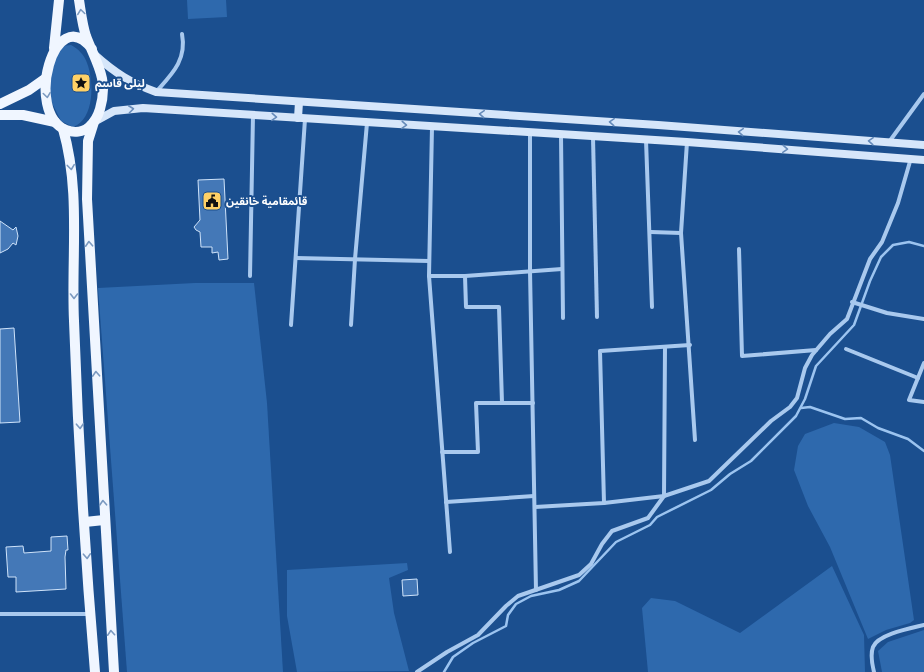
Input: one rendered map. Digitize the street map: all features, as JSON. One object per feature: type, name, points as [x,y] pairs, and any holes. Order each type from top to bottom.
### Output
[{"type":"main road","points":[[59,0],[54,48],[46,78],[48,103],[59,125],[69,151],[74,191],[74,320],[90,614],[96,672]]},
{"type":"main road","points":[[79,0],[82,23],[101,69],[103,84],[101,104],[88,141],[87,199],[104,520],[114,672]]},
{"type":"main road","points":[[54,48],[58,42],[70,37],[83,39],[94,52],[123,78],[134,85],[156,92],[658,125],[924,145]]},
{"type":"main road","points":[[0,104],[29,90],[46,78]]},
{"type":"main road","points":[[299,102],[302,119]]},
{"type":"main road","points":[[0,115],[23,115],[78,132],[87,129],[94,122],[114,112],[132,108],[684,142],[924,160]]},
{"type":"main road","points":[[657,141],[663,134],[658,125]]},
{"type":"main road","points":[[682,128],[677,135],[684,142]]},
{"type":"main road","points":[[85,522],[104,520]]},
{"type":"street","points":[[156,92],[179,64],[184,46],[182,34]]},
{"type":"street","points":[[889,142],[924,94]]},
{"type":"street","points":[[250,276],[253,115]]},
{"type":"street","points":[[291,325],[296,258],[302,119]]},
{"type":"street","points":[[351,324],[367,123]]},
{"type":"street","points":[[432,127],[429,276],[450,552]]},
{"type":"street","points":[[530,133],[530,271],[536,590]]},
{"type":"street","points":[[561,135],[563,318]]},
{"type":"street","points":[[593,137],[596,317]]},
{"type":"street","points":[[646,140],[651,232],[652,307]]},
{"type":"street","points":[[684,142],[681,233],[690,346],[695,440]]},
{"type":"street","points":[[535,507],[604,503],[664,496],[709,481],[771,421],[790,407],[797,398],[805,368],[816,350],[846,319],[854,303],[870,259],[882,242],[898,203],[910,158]]},
{"type":"street","points":[[651,232],[681,233]]},
{"type":"street","points":[[739,250],[742,356],[816,350]]},
{"type":"street","points":[[296,258],[429,261]]},
{"type":"street","points":[[429,276],[465,276],[562,269]]},
{"type":"street","points":[[465,276],[466,307],[499,307],[502,403]]},
{"type":"street","points":[[854,303],[887,313],[924,319]]},
{"type":"street","points":[[604,503],[600,351],[690,346]]},
{"type":"street","points":[[417,672],[447,652],[478,635],[506,606],[518,596],[579,575],[591,564],[602,544],[612,532],[648,518],[664,496],[665,347]]},
{"type":"street","points":[[846,349],[918,378]]},
{"type":"street","points":[[924,363],[923,370],[909,400],[924,402]]},
{"type":"street","points":[[442,452],[478,452],[476,403],[533,403]]},
{"type":"street","points":[[446,502],[534,496]]},
{"type":"street","points":[[0,614],[90,614]]},
{"type":"street","points":[[874,672],[872,662],[873,646],[880,639],[901,630],[924,625]]},
{"type":"shaded area","points":[[187,0],[226,0],[227,17],[188,19]]},
{"type":"shaded area","points":[[71,45],[80,52],[86,60],[91,79],[91,99],[89,108],[80,123],[73,127],[61,121],[50,99],[50,71],[62,46]]},
{"type":"shaded area","points":[[195,283],[254,283],[267,403],[283,672],[127,672],[98,288]]},
{"type":"shaded area","points":[[834,423],[859,427],[885,442],[890,455],[914,620],[910,623],[886,630],[868,639],[830,547],[808,506],[794,470],[798,446],[805,434]]},
{"type":"shaded area","points":[[407,563],[408,570],[389,578],[394,613],[409,671],[297,672],[287,616],[287,570]]},
{"type":"shaded area","points":[[832,566],[864,635],[865,672],[648,672],[642,608],[651,598],[675,601],[740,633]]},
{"type":"shaded area","points":[[924,630],[924,672],[882,672],[878,651],[888,642]]},
{"type":"building","name":"قائمقامية خانقين","points":[[224,179],[228,259],[219,260],[218,252],[212,253],[212,247],[201,247],[200,232],[194,227],[200,220],[198,180]]},
{"type":"building","points":[[0,221],[13,230],[16,227],[18,236],[16,245],[13,243],[8,249],[0,253]]},
{"type":"building","points":[[14,328],[20,422],[0,423],[0,329]]},
{"type":"building","points":[[67,536],[68,550],[66,550],[65,557],[66,589],[16,592],[16,577],[8,577],[6,547],[23,546],[24,553],[51,551],[51,537]]},
{"type":"building","points":[[417,579],[418,595],[403,596],[402,580]]},
{"type":"waterway","points":[[444,672],[453,657],[473,643],[506,626],[508,615],[516,604],[531,596],[559,590],[579,581],[616,542],[650,525],[657,517],[711,490],[730,474],[751,461],[796,416],[805,399],[816,366],[854,325],[870,281],[881,257],[893,245],[909,242],[924,246]]},
{"type":"waterway","points":[[801,408],[810,407],[845,419],[861,418],[878,428],[908,439],[924,451]]},
{"type":"place","name":"ليلى قاسم","points":[[81,83]]},
{"type":"place","name":"قائمقامية خانقين","points":[[212,201]]}]
